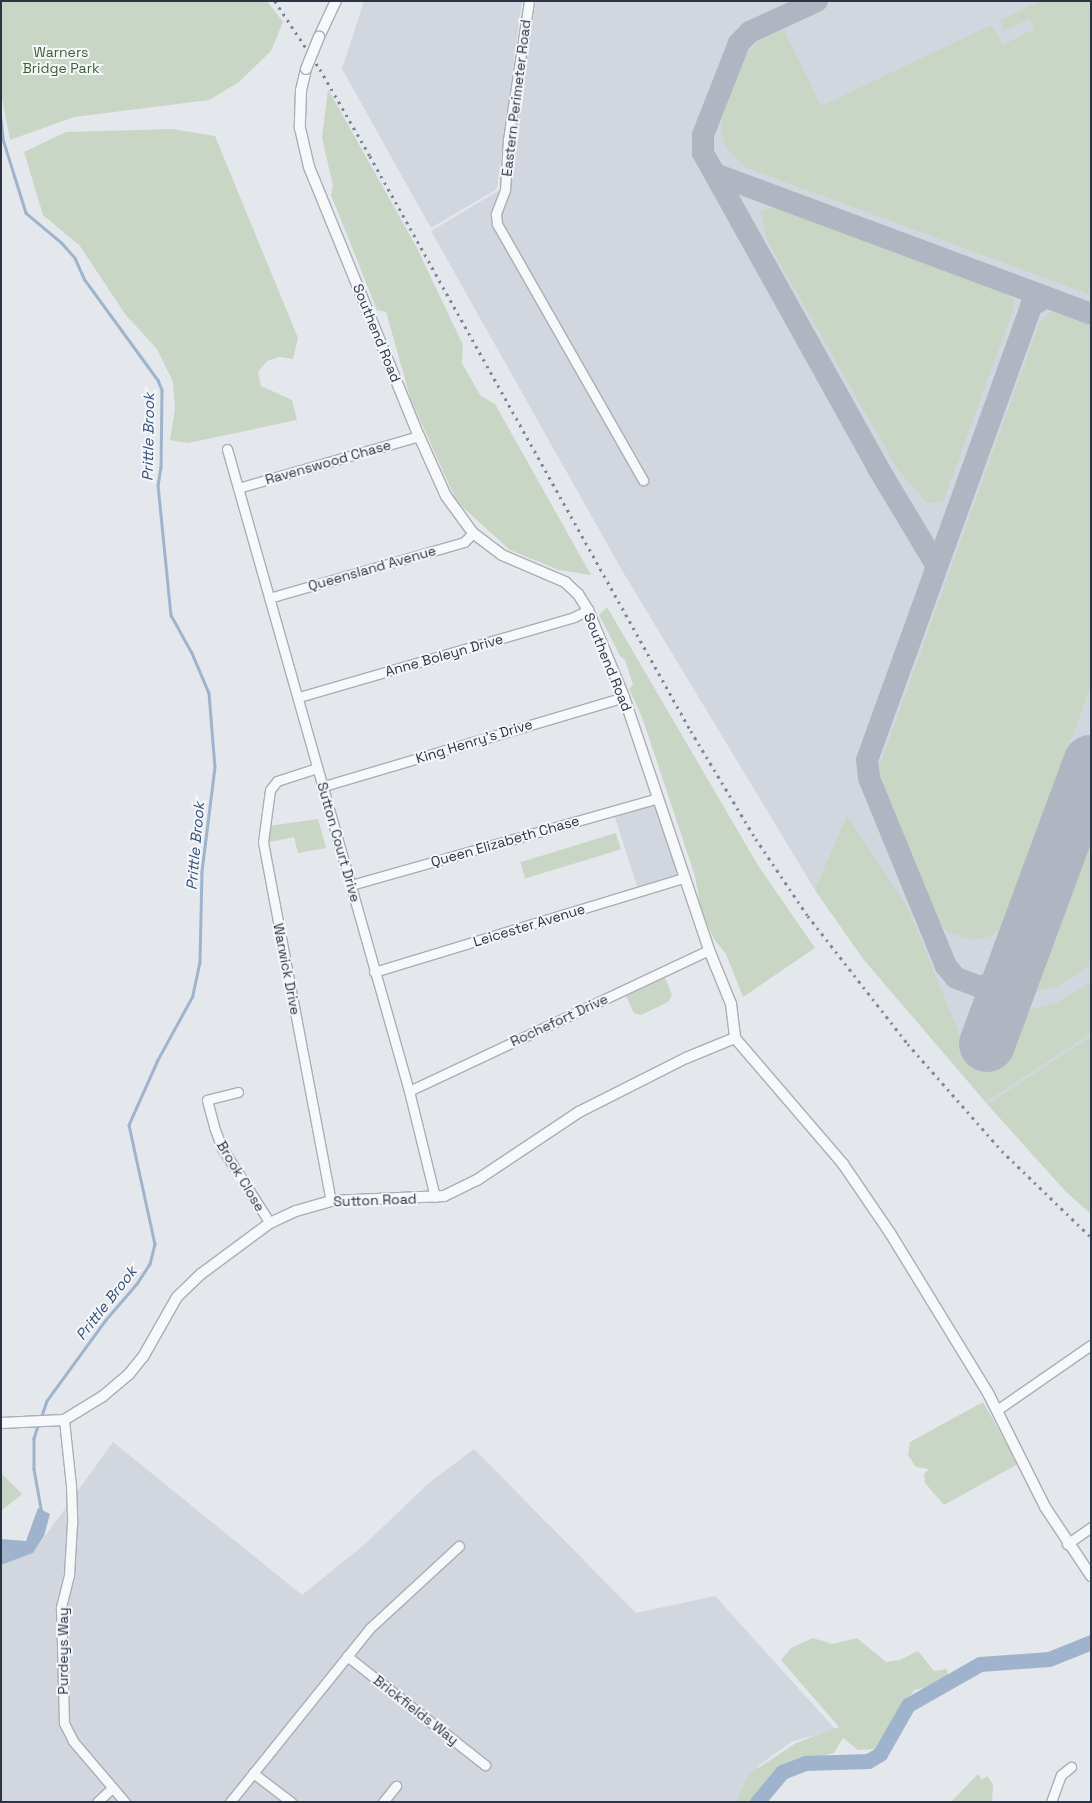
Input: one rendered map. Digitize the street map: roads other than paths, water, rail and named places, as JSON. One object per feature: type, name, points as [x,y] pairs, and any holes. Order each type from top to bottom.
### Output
[{"type":"street","name":"Southend Road","points":[[336,1],[306,69],[301,91],[300,128],[309,167],[419,436],[446,496],[473,533],[502,555],[565,582],[578,594],[588,610],[624,697],[709,950],[731,1004],[735,1038]]},
{"type":"street","name":"Eastern Perimeter Road","points":[[529,1],[508,140],[504,194],[496,217],[500,234],[643,480]]},
{"type":"street","name":"Ravenswood Chase","points":[[238,488],[419,436]]},
{"type":"street","name":"Sutton Court Drive","points":[[227,449],[299,697],[317,768],[324,786],[374,972],[409,1091],[435,1197]]},
{"type":"street","name":"Queensland Avenue","points":[[269,598],[464,542],[473,533]]},
{"type":"street","name":"Anne Boleyn Drive","points":[[299,697],[574,618],[588,610]]},
{"type":"street","name":"King Henry's Drive","points":[[324,786],[624,697]]},
{"type":"street","name":"Warwick Drive","points":[[317,768],[277,781],[270,790],[263,842],[331,1201]]},
{"type":"street","name":"Queen Elizabeth Chase","points":[[351,885],[658,798]]},
{"type":"street","name":"Leicester Avenue","points":[[374,972],[684,878]]},
{"type":"street","name":"Rochefort Drive","points":[[409,1091],[709,950]]},
{"type":"street","name":"Sutton Road","points":[[64,1420],[129,1374],[143,1357],[177,1297],[201,1274],[270,1223],[296,1211],[331,1201],[435,1197],[457,1191],[477,1180],[579,1112],[686,1058],[735,1038]]},
{"type":"street","points":[[735,1038],[843,1164],[931,1296],[997,1410],[1066,1544],[1091,1576]]},
{"type":"street","name":"Brook Close","points":[[238,1092],[207,1100],[222,1148],[270,1223]]},
{"type":"street","points":[[997,1410],[1091,1344]]},
{"type":"street","points":[[1,1423],[64,1420]]},
{"type":"street","name":"Purdeys Way","points":[[64,1420],[72,1485],[69,1575],[61,1608],[64,1723],[73,1741],[125,1802]]},
{"type":"street","points":[[1066,1544],[1091,1527]]},
{"type":"street","points":[[230,1802],[370,1628],[459,1546]]},
{"type":"street","name":"Brickfields Way","points":[[347,1656],[485,1764]]},
{"type":"street","points":[[1051,1802],[1061,1774],[1071,1767]]},
{"type":"street","points":[[253,1773],[291,1802]]},
{"type":"street","points":[[383,1802],[396,1786]]},
{"type":"street","points":[[96,1802],[112,1788]]},
{"type":"water","points":[[38,1508],[50,1514],[44,1536],[33,1553],[1,1565],[1,1539],[26,1541]]},
{"type":"waterway","name":"Prittle Brook","points":[[1,119],[3,139],[26,213],[62,243],[75,258],[85,280],[158,380],[162,390],[161,467],[158,485],[171,615],[192,653],[209,693],[215,767],[202,872],[200,962],[193,996],[158,1060],[129,1125],[155,1244],[150,1264],[137,1284],[106,1320],[47,1401],[41,1418]]},
{"type":"waterway","name":"Prittle Brook","points":[[39,1423],[34,1438],[34,1469],[42,1514]]},
{"type":"waterway","points":[[757,1802],[782,1772],[805,1763],[868,1761],[880,1754],[908,1705],[980,1664],[1049,1659],[1091,1642]]},
{"type":"railway","points":[[275,1],[320,69],[370,156],[691,731],[756,839],[808,916],[908,1044],[1002,1151],[1091,1237]]},
{"type":"park label","name":"Warners Bridge Park","points":[[61,60]]}]
